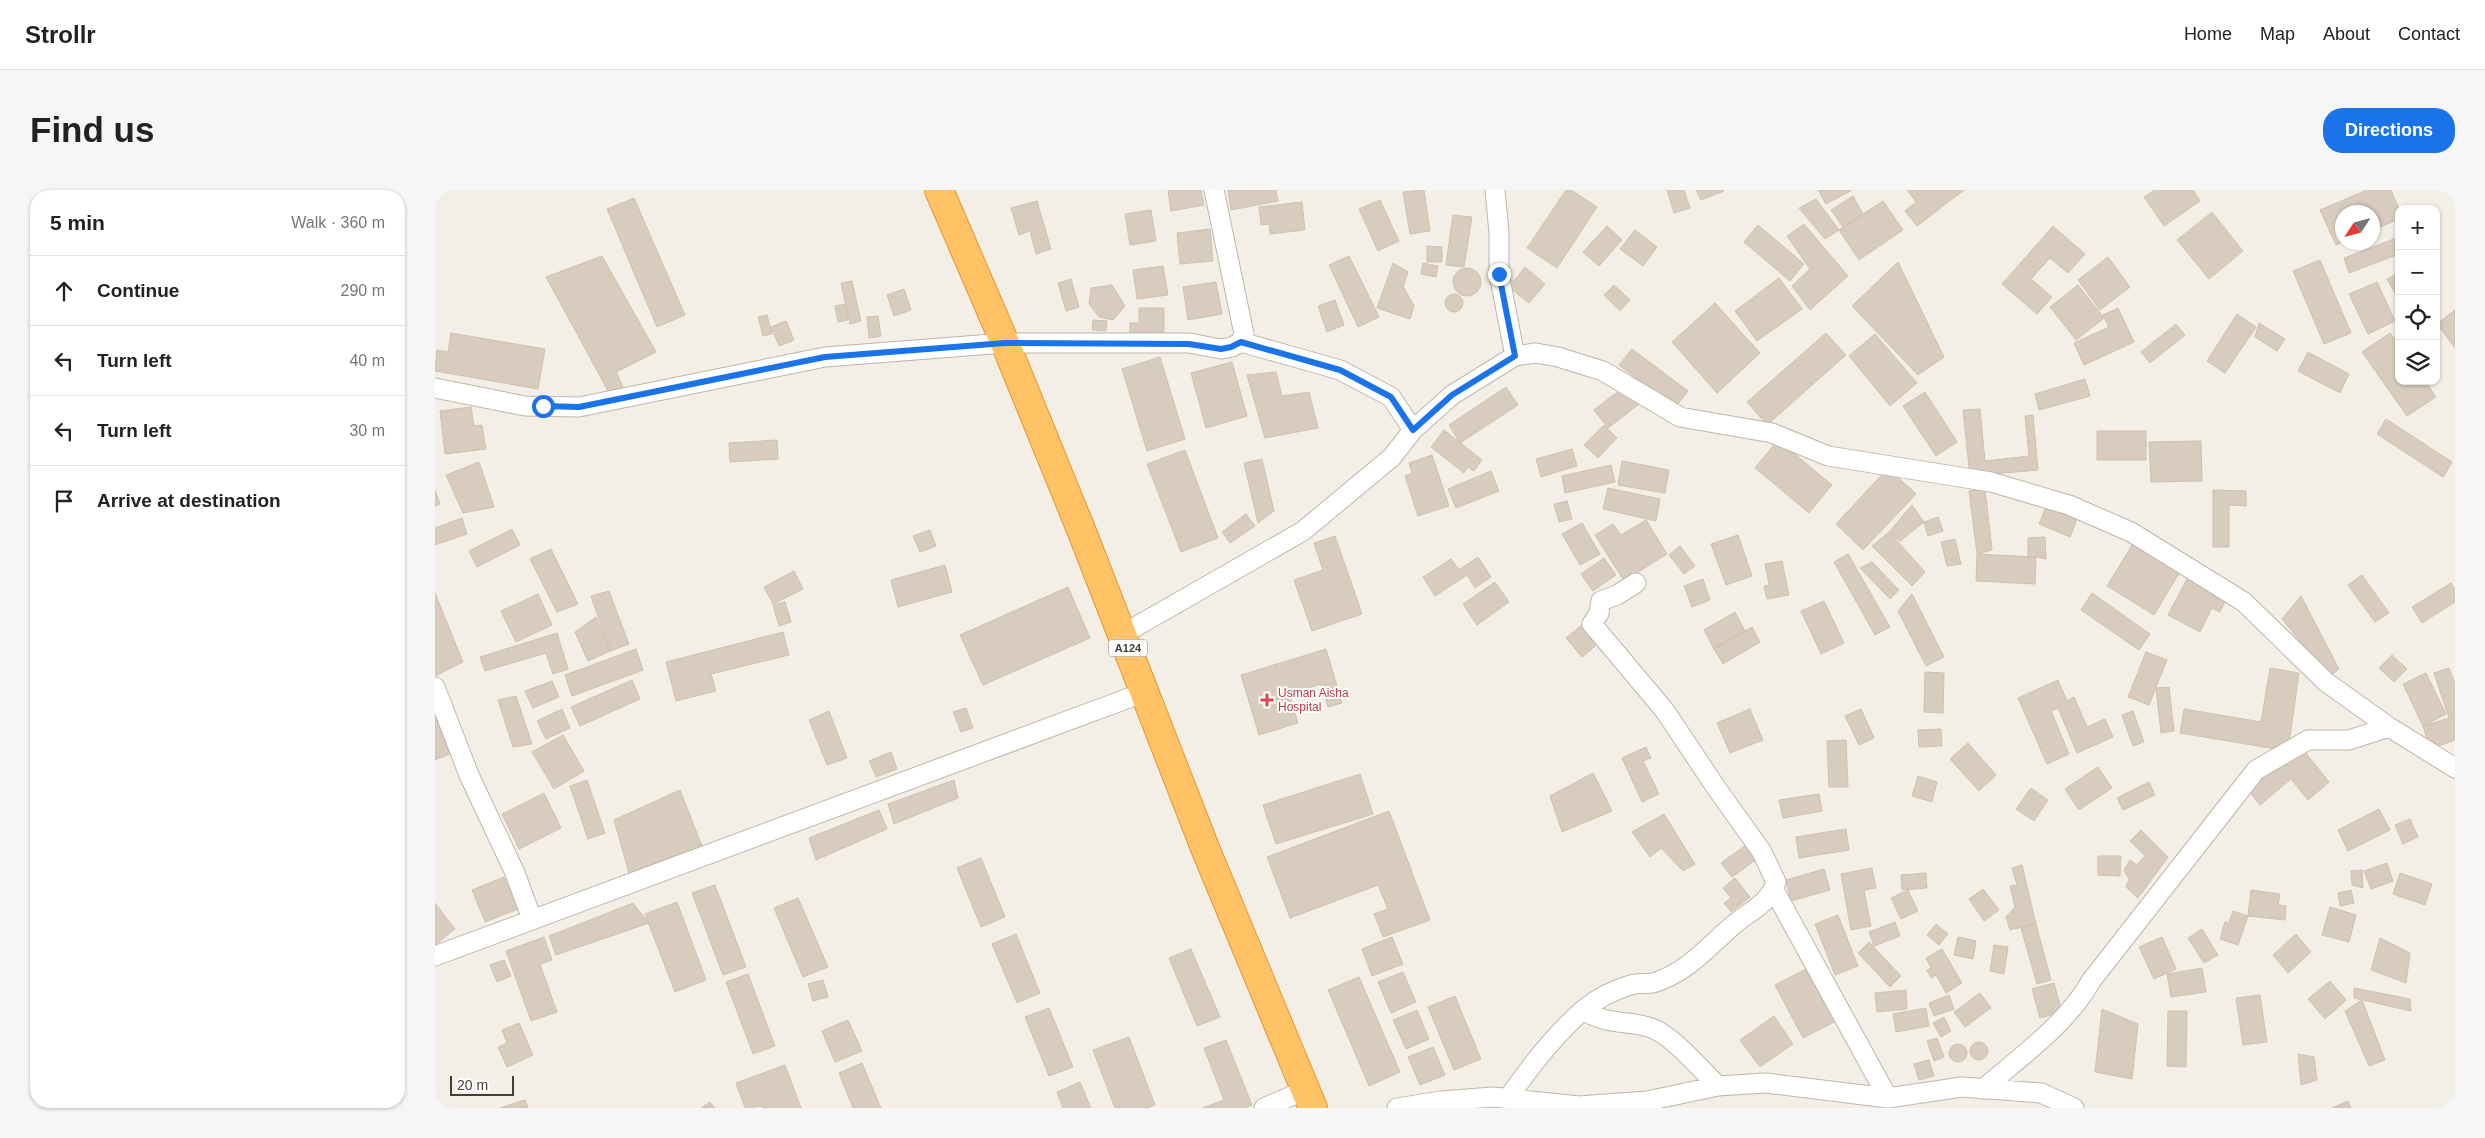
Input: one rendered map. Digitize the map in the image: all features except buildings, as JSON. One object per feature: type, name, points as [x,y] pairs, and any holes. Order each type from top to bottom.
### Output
[{"type":"highway","name":"A124","points":[[939,190],[1005,343],[1123,634],[1205,848],[1309,1099]]},
{"type":"street","points":[[1213,190],[1244,334],[1241,342]]},
{"type":"street","points":[[1495,190],[1499,233],[1499,274],[1515,356]]},
{"type":"street","points":[[435,388],[525,406],[579,407],[825,357],[1005,343],[1189,344],[1221,349],[1241,342],[1340,370],[1391,397],[1413,430]]},
{"type":"street","points":[[1123,634],[1303,531],[1392,458],[1413,430],[1452,395],[1515,356],[1537,353],[1558,357],[1603,371],[1680,417],[1772,433],[1828,456],[1991,482],[2069,505],[2131,532],[2244,602],[2326,682],[2389,727],[2455,768]]},
{"type":"street","points":[[1510,1104],[1529,1066],[1555,1034],[1583,1010],[1599,998],[1635,984],[1652,983],[1675,973],[1700,957],[1731,926],[1769,897],[1774,890],[1776,882],[1762,852],[1717,789],[1665,710],[1592,624],[1599,613],[1601,601],[1617,595],[1636,583]]},
{"type":"street","points":[[435,687],[469,774],[515,874],[532,919]]},
{"type":"street","points":[[435,956],[1145,692]]},
{"type":"street","points":[[1983,1089],[2054,1028],[2081,999],[2091,982],[2256,770],[2309,740],[2349,740],[2389,727]]},
{"type":"street","points":[[1774,890],[1888,1098]]},
{"type":"street","points":[[1583,1010],[1595,1017],[1611,1022],[1654,1029],[1677,1046],[1718,1086]]},
{"type":"street","points":[[1397,1108],[1441,1101],[1493,1097],[1510,1104],[1579,1106],[1647,1100],[1718,1086],[1766,1084],[1888,1098],[1962,1087],[2041,1093],[2074,1108]]},
{"type":"street","points":[[1264,1108],[1309,1099]]},
{"type":"place","name":"Usman Aisha Hospital","points":[[1267,700]]},
{"type":"route","points":[[543,406],[579,407],[825,357],[1005,343],[1131,342],[1189,344],[1221,349],[1237,346],[1241,342],[1340,370],[1391,397],[1413,430],[1452,395],[1515,356],[1499,274]]}]
